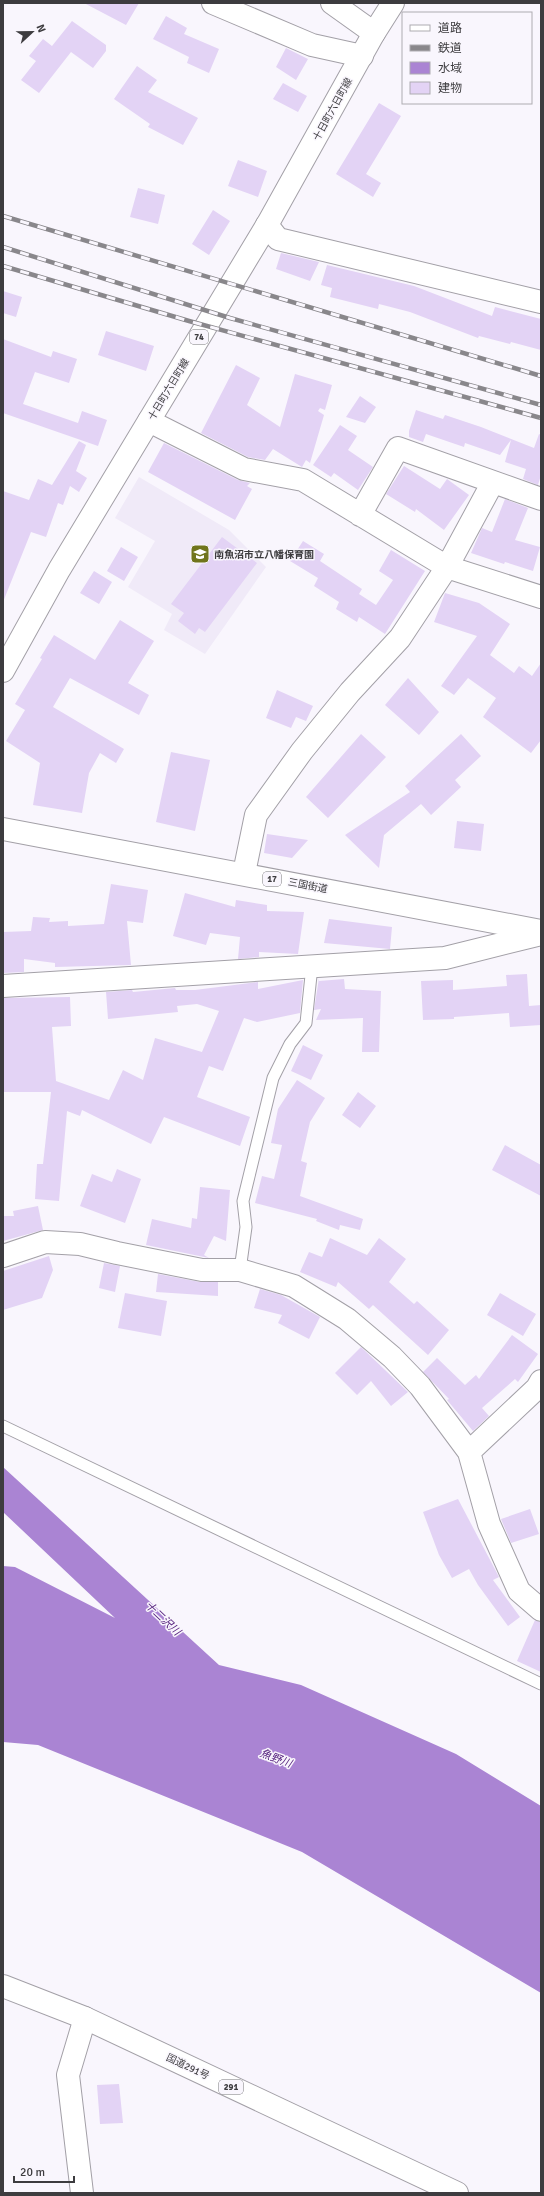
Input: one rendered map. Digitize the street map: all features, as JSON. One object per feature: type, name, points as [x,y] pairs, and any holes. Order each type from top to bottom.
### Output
[{"type":"main road","points":[[213,3],[312,45],[362,56]]},
{"type":"main road","points":[[332,3],[374,33]]},
{"type":"main road","name":"十日町六日町線","points":[[3,671],[10,646],[59,570],[267,225],[374,33],[393,3]]},
{"type":"main road","points":[[267,225],[278,239],[541,302]]},
{"type":"main road","points":[[149,421],[244,469],[303,480],[447,567],[541,598]]},
{"type":"main road","points":[[360,515],[398,448],[541,499]]},
{"type":"main road","points":[[244,873],[256,815],[307,745],[350,692],[400,638],[447,567],[494,482]]},
{"type":"main road","name":"三国街道","points":[[3,829],[244,873],[541,932]]},
{"type":"main road","points":[[3,986],[446,958],[541,932]]},
{"type":"main road","points":[[3,1256],[45,1242],[59,1242],[80,1244],[202,1270],[240,1270],[294,1286],[347,1319],[392,1357],[420,1386],[469,1452],[489,1524],[519,1590],[541,1610]]},
{"type":"main road","points":[[469,1452],[537,1388],[541,1381]]},
{"type":"main road","name":"国道291号","points":[[3,1986],[86,2018],[457,2193]]},
{"type":"main road","points":[[82,2193],[68,2075],[86,2018]]},
{"type":"lane","points":[[240,1270],[246,1227],[243,1201],[273,1078],[290,1044],[306,1023],[312,966]]},
{"type":"lane","points":[[3,1426],[541,1684]]},
{"type":"shaded area","name":"南魚沼市立八幡保育園","points":[[139,477],[229,530],[266,567],[205,654],[164,630],[172,614],[128,587],[155,541],[115,518]]},
{"type":"water","points":[[3,1467],[219,1665],[301,1685],[456,1754],[541,1806],[541,1993],[302,1852],[38,1745],[3,1742],[3,1566],[15,1567],[115,1618],[3,1512]]},
{"type":"building","points":[[84,3],[139,3],[126,25]]},
{"type":"building","points":[[166,16],[187,28],[184,34],[219,49],[209,73],[187,63],[189,57],[153,39]]},
{"type":"building","points":[[72,21],[106,45],[106,51],[93,68],[71,52],[39,93],[21,80],[36,61],[29,56],[43,39],[52,46]]},
{"type":"building","points":[[286,48],[308,59],[296,80],[276,67]]},
{"type":"building","points":[[137,66],[157,80],[148,92],[198,118],[183,145],[148,127],[150,124],[114,99]]},
{"type":"building","points":[[283,83],[307,96],[298,112],[273,99]]},
{"type":"building","points":[[379,103],[401,116],[366,174],[381,183],[373,197],[336,174]]},
{"type":"building","points":[[238,160],[267,171],[258,197],[228,186]]},
{"type":"building","points":[[138,188],[165,195],[158,224],[130,217]]},
{"type":"building","points":[[213,210],[230,221],[209,255],[192,244]]},
{"type":"building","points":[[281,253],[319,262],[310,281],[276,269]]},
{"type":"building","points":[[327,265],[414,286],[492,316],[495,307],[541,319],[541,350],[511,342],[510,344],[479,336],[478,338],[410,312],[379,304],[378,309],[330,297],[332,288],[321,285]]},
{"type":"building","points":[[3,291],[22,297],[16,317],[3,313]]},
{"type":"building","points":[[106,331],[154,346],[146,371],[98,355]]},
{"type":"building","points":[[3,339],[51,357],[53,351],[77,359],[69,383],[35,372],[23,404],[78,423],[82,411],[107,420],[98,446],[3,413]]},
{"type":"building","points":[[236,365],[260,378],[247,405],[280,427],[295,374],[332,385],[325,410],[320,408],[318,411],[324,415],[310,463],[306,460],[302,467],[273,449],[265,460],[248,457],[201,433]]},
{"type":"building","points":[[360,396],[376,407],[365,423],[346,417]]},
{"type":"building","points":[[416,410],[443,419],[445,415],[481,427],[534,448],[539,434],[541,435],[541,475],[538,485],[523,479],[526,469],[505,462],[511,440],[500,455],[465,443],[464,447],[426,434],[423,442],[409,437],[409,431]]},
{"type":"building","points":[[340,425],[357,436],[348,450],[373,467],[358,490],[334,473],[331,477],[313,465]]},
{"type":"building","points":[[79,441],[86,445],[76,471],[87,478],[79,492],[70,486],[63,505],[58,503],[46,537],[31,532],[3,602],[3,491],[29,500],[38,479],[52,485]]},
{"type":"building","points":[[164,443],[238,480],[250,483],[247,486],[252,489],[235,520],[148,472]]},
{"type":"building","points":[[404,466],[440,489],[447,479],[469,495],[444,530],[416,509],[415,512],[386,494]]},
{"type":"building","points":[[505,499],[528,508],[515,540],[540,547],[533,571],[505,562],[504,564],[471,553],[482,528],[492,532]]},
{"type":"building","points":[[222,537],[257,563],[205,632],[199,628],[195,634],[178,621],[184,613],[171,604]]},
{"type":"building","points":[[303,541],[324,554],[320,561],[362,589],[359,594],[376,605],[393,580],[379,571],[391,550],[425,571],[385,634],[359,617],[357,622],[336,609],[339,602],[314,586],[318,578],[290,561]]},
{"type":"building","points":[[121,547],[138,557],[124,581],[107,571]]},
{"type":"building","points":[[94,571],[112,582],[99,604],[80,593]]},
{"type":"building","points":[[445,593],[479,603],[510,624],[490,655],[514,673],[519,666],[532,676],[541,663],[541,740],[531,753],[483,717],[496,698],[468,678],[454,695],[441,686],[477,636],[434,622]]},
{"type":"building","points":[[120,620],[154,641],[128,683],[149,695],[139,715],[70,678],[53,707],[124,749],[116,763],[100,753],[89,773],[82,813],[33,805],[40,763],[6,741],[25,710],[15,704],[42,659],[40,658],[54,635],[95,660]]},
{"type":"building","points":[[408,678],[439,712],[419,735],[385,705]]},
{"type":"building","points":[[277,690],[313,706],[306,721],[296,717],[291,728],[266,718]]},
{"type":"building","points":[[361,734],[386,757],[328,818],[306,797]]},
{"type":"building","points":[[461,734],[481,756],[455,780],[461,787],[431,815],[421,804],[384,835],[379,868],[345,835],[410,792],[405,786]]},
{"type":"building","points":[[171,752],[210,760],[195,831],[156,822]]},
{"type":"building","points":[[457,821],[484,824],[481,851],[454,848]]},
{"type":"building","points":[[267,834],[308,840],[292,858],[264,853]]},
{"type":"building","points":[[111,884],[148,890],[143,923],[127,921],[131,965],[55,967],[55,963],[24,959],[24,972],[3,973],[3,932],[31,931],[33,917],[50,918],[49,922],[68,921],[68,926],[104,924]]},
{"type":"building","points":[[185,893],[235,907],[236,900],[267,905],[267,911],[304,912],[298,954],[259,952],[259,957],[238,959],[240,937],[210,933],[206,945],[173,936]]},
{"type":"building","points":[[329,919],[392,927],[390,949],[324,943]]},
{"type":"building","points":[[527,974],[529,1006],[541,1005],[541,1025],[510,1027],[509,1013],[454,1017],[454,1019],[423,1020],[421,981],[453,980],[453,990],[507,986],[506,975]]},
{"type":"building","points":[[319,978],[319,981],[344,979],[345,989],[381,991],[379,1052],[362,1052],[363,1018],[316,1020],[321,1009],[314,1010]]},
{"type":"building","points":[[303,980],[300,1013],[257,1022],[244,1018],[223,1071],[209,1066],[197,1097],[250,1117],[240,1146],[164,1117],[151,1144],[82,1110],[80,1116],[67,1111],[59,1201],[35,1199],[37,1164],[43,1164],[51,1092],[3,1092],[3,998],[70,997],[71,1026],[52,1027],[56,1081],[109,1100],[123,1070],[143,1080],[155,1038],[202,1052],[219,1011],[197,1004],[177,1006],[178,1012],[108,1019],[106,992],[132,990],[133,992],[175,988],[176,990],[195,990],[258,982],[258,989]]},
{"type":"building","points":[[303,1045],[323,1055],[311,1080],[291,1071]]},
{"type":"building","points":[[297,1080],[325,1098],[310,1122],[301,1161],[307,1163],[300,1196],[363,1219],[360,1230],[340,1225],[339,1230],[316,1221],[317,1219],[255,1203],[262,1176],[274,1179],[282,1145],[271,1143],[278,1109]]},
{"type":"building","points":[[358,1092],[376,1106],[360,1128],[342,1115]]},
{"type":"building","points":[[505,1145],[541,1165],[541,1196],[492,1170]]},
{"type":"building","points":[[117,1169],[141,1179],[125,1223],[80,1206],[92,1174],[112,1182]]},
{"type":"building","points":[[200,1187],[230,1190],[226,1241],[214,1236],[204,1255],[209,1258],[146,1245],[152,1219],[191,1228],[192,1218],[197,1219]]},
{"type":"building","points":[[38,1206],[43,1230],[3,1241],[3,1216],[14,1216],[13,1211]]},
{"type":"building","points":[[330,1238],[367,1255],[379,1238],[406,1259],[389,1282],[414,1304],[417,1301],[449,1330],[428,1355],[373,1305],[369,1309],[338,1282],[336,1287],[300,1272],[309,1252],[322,1257]]},
{"type":"building","points":[[49,1256],[53,1270],[42,1298],[3,1310],[3,1271]]},
{"type":"building","points":[[104,1263],[120,1266],[115,1292],[99,1288]]},
{"type":"building","points":[[158,1274],[200,1282],[218,1282],[218,1296],[156,1292]]},
{"type":"building","points":[[260,1289],[281,1295],[320,1317],[309,1339],[278,1323],[282,1315],[254,1308]]},
{"type":"building","points":[[125,1293],[167,1301],[161,1336],[118,1328]]},
{"type":"building","points":[[500,1293],[536,1314],[523,1336],[487,1315]]},
{"type":"building","points":[[512,1335],[538,1354],[518,1382],[515,1379],[482,1408],[489,1416],[473,1431],[447,1400],[449,1399],[423,1372],[437,1358],[465,1385],[476,1375],[479,1379]]},
{"type":"building","points":[[361,1347],[408,1392],[391,1406],[371,1381],[357,1395],[335,1373]]},
{"type":"building","points":[[458,1499],[499,1577],[493,1580],[520,1617],[508,1626],[478,1585],[469,1569],[452,1578],[439,1555],[423,1512]]},
{"type":"building","points":[[530,1509],[539,1534],[511,1543],[501,1519]]},
{"type":"building","points":[[535,1620],[541,1622],[541,1672],[517,1661]]},
{"type":"building","points":[[119,2084],[123,2123],[100,2124],[97,2085]]},
{"type":"railway","points":[[3,216],[541,376]]},
{"type":"railway","points":[[3,247],[230,318],[541,405]]},
{"type":"railway","points":[[3,266],[189,321],[541,418]]},
{"type":"place","name":"南魚沼市立八幡保育園","points":[[200,554]]},
{"type":"water label","name":"十二沢川","points":[[163,1618]]},
{"type":"water label","name":"魚野川","points":[[276,1758]]}]
